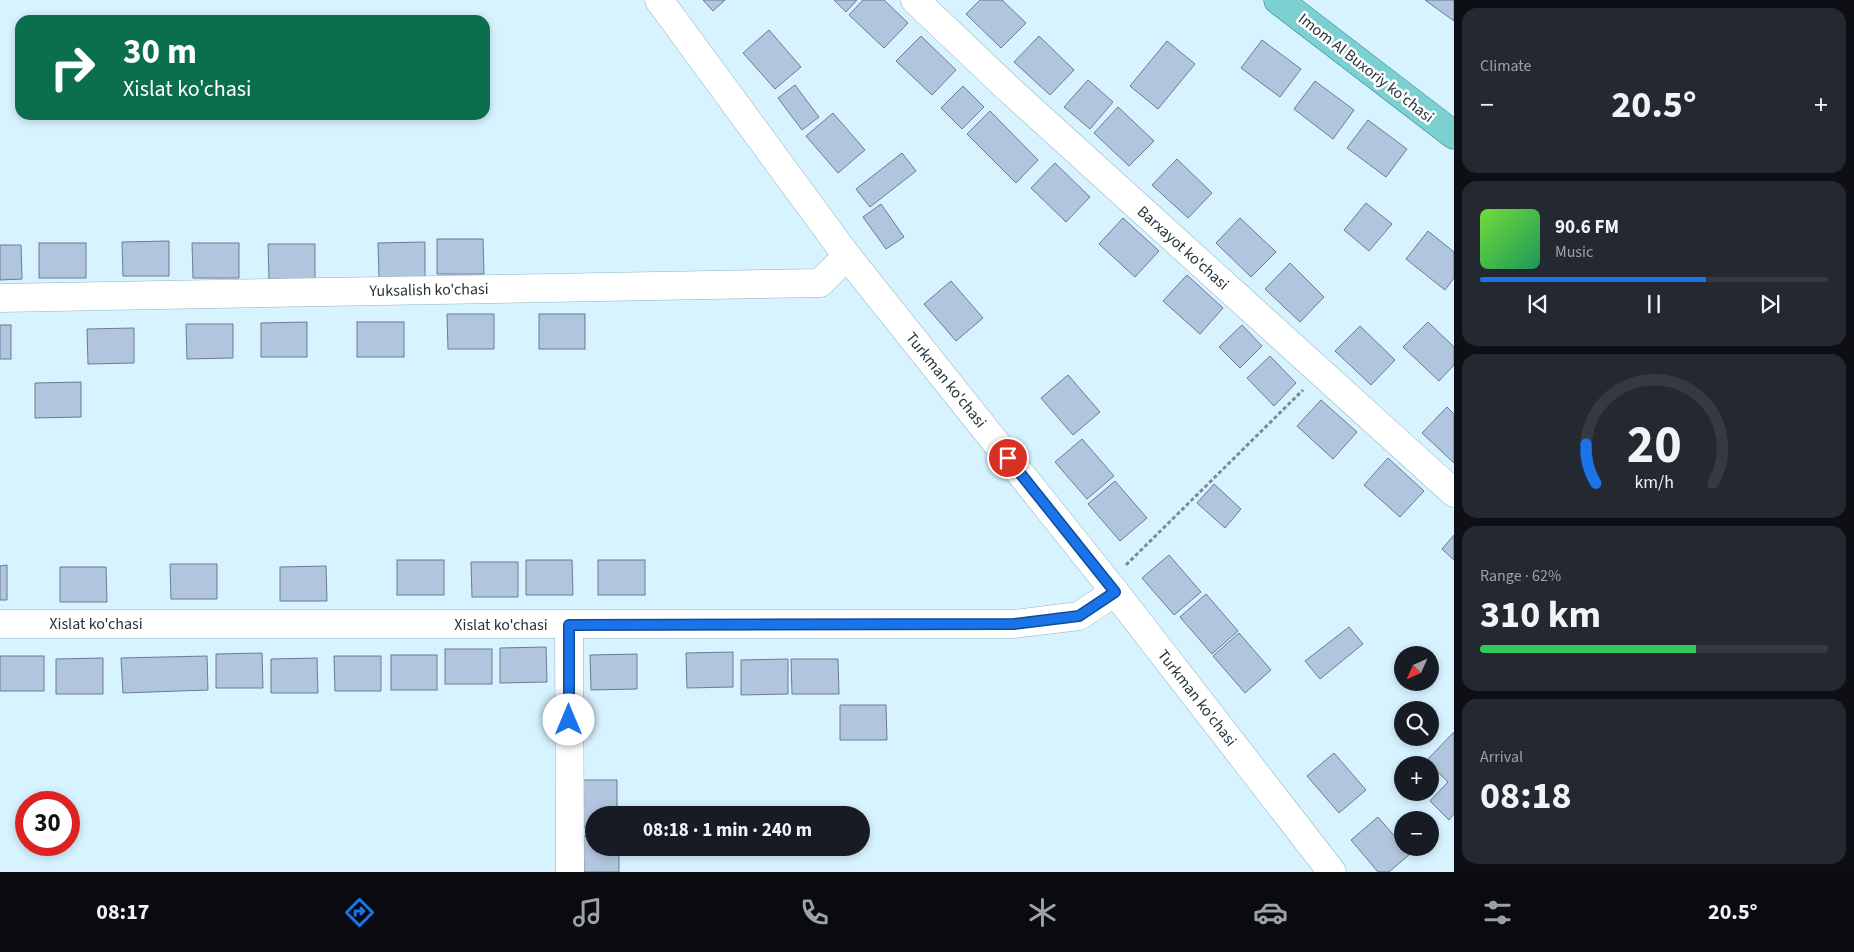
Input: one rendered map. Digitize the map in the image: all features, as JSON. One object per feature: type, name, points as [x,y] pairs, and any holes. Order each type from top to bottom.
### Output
[{"type":"main road","name":"Imom Al Buxoriy ko'chasi","points":[[1278,0],[1454,136]]},
{"type":"street","name":"Turkman ko'chasi","points":[[659,0],[847,256],[1112,588],[1332,872]]},
{"type":"street","name":"Barxayot ko'chasi","points":[[915,0],[1013,93],[1454,493]]},
{"type":"street","name":"Yuksalish ko'chasi","points":[[0,298],[820,284],[847,256]]},
{"type":"street","name":"Xislat ko'chasi","points":[[0,624],[1014,624],[1079,616],[1112,588]]},
{"type":"street","points":[[569,625],[570,872]]},
{"type":"path","points":[[1112,588],[1320,372]]},
{"type":"building","points":[[703,0],[725,0],[713,11]]},
{"type":"building","points":[[834,0],[857,0],[846,12]]},
{"type":"building","points":[[863,0],[884,0],[908,23],[884,48],[849,15]]},
{"type":"building","points":[[980,0],[1002,0],[1026,23],[1001,48],[966,14]]},
{"type":"building","points":[[1425,0],[1454,0],[1454,21]]},
{"type":"building","points":[[769,30],[801,67],[775,89],[743,53]]},
{"type":"building","points":[[921,36],[956,70],[932,95],[896,61]]},
{"type":"building","points":[[1039,36],[1074,70],[1050,95],[1014,62]]},
{"type":"building","points":[[1262,40],[1301,69],[1280,97],[1241,68]]},
{"type":"building","points":[[1167,41],[1195,64],[1158,109],[1130,86]]},
{"type":"building","points":[[1088,80],[1113,102],[1090,129],[1064,107]]},
{"type":"building","points":[[1315,81],[1354,110],[1333,139],[1294,109]]},
{"type":"building","points":[[795,85],[819,117],[802,130],[778,98]]},
{"type":"building","points":[[963,86],[984,107],[962,129],[941,108]]},
{"type":"building","points":[[1118,107],[1154,141],[1129,166],[1094,133]]},
{"type":"building","points":[[990,111],[1038,160],[1016,183],[967,134]]},
{"type":"building","points":[[833,113],[865,150],[838,173],[806,136]]},
{"type":"building","points":[[1368,120],[1407,149],[1386,177],[1347,148]]},
{"type":"building","points":[[902,153],[916,171],[870,207],[856,189]]},
{"type":"building","points":[[1177,159],[1212,193],[1188,218],[1152,185]]},
{"type":"building","points":[[1055,163],[1090,197],[1066,222],[1031,188]]},
{"type":"building","points":[[1366,203],[1392,224],[1369,251],[1344,230]]},
{"type":"building","points":[[881,204],[904,237],[886,249],[863,217]]},
{"type":"building","points":[[1123,218],[1159,251],[1135,277],[1099,244]]},
{"type":"building","points":[[1240,218],[1276,252],[1251,277],[1216,243]]},
{"type":"building","points":[[1428,231],[1454,252],[1454,278],[1445,290],[1406,259]]},
{"type":"building","points":[[437,239],[483,239],[484,274],[437,274]]},
{"type":"building","points":[[169,241],[169,276],[123,276],[122,242]]},
{"type":"building","points":[[425,242],[425,278],[379,278],[378,243]]},
{"type":"building","points":[[39,243],[86,243],[86,278],[39,278]]},
{"type":"building","points":[[192,243],[239,243],[239,278],[193,278]]},
{"type":"building","points":[[268,244],[315,244],[315,279],[269,279]]},
{"type":"building","points":[[0,245],[21,245],[22,279],[0,280]]},
{"type":"building","points":[[1290,263],[1324,297],[1300,322],[1265,289]]},
{"type":"building","points":[[1187,275],[1223,308],[1200,334],[1163,301]]},
{"type":"building","points":[[951,281],[983,318],[956,341],[924,304]]},
{"type":"building","points":[[447,314],[494,314],[494,349],[448,349]]},
{"type":"building","points":[[539,314],[585,314],[585,349],[539,349]]},
{"type":"building","points":[[307,322],[307,357],[261,357],[261,323]]},
{"type":"building","points":[[357,322],[404,322],[404,357],[357,357]]},
{"type":"building","points":[[1428,322],[1454,347],[1454,365],[1439,381],[1403,347]]},
{"type":"building","points":[[186,324],[233,324],[233,358],[187,359]]},
{"type":"building","points":[[0,325],[11,325],[11,359],[0,359]]},
{"type":"building","points":[[1242,325],[1262,346],[1240,368],[1219,347]]},
{"type":"building","points":[[1360,326],[1395,360],[1371,385],[1335,351]]},
{"type":"building","points":[[134,328],[134,363],[88,364],[87,329]]},
{"type":"building","points":[[1270,356],[1296,383],[1274,406],[1247,378]]},
{"type":"building","points":[[1068,375],[1100,412],[1073,435],[1041,398]]},
{"type":"building","points":[[81,382],[81,417],[35,418],[35,383]]},
{"type":"building","points":[[1321,400],[1357,432],[1333,459],[1297,426]]},
{"type":"building","points":[[1447,407],[1454,414],[1454,463],[1422,433]]},
{"type":"building","points":[[1082,439],[1114,476],[1087,499],[1055,462]]},
{"type":"building","points":[[1388,458],[1424,491],[1400,517],[1364,485]]},
{"type":"building","points":[[1115,481],[1147,518],[1120,541],[1088,504]]},
{"type":"building","points":[[1214,484],[1241,509],[1225,528],[1197,503]]},
{"type":"building","points":[[1454,535],[1454,560],[1442,549]]},
{"type":"building","points":[[1169,555],[1201,592],[1174,615],[1142,578]]},
{"type":"building","points":[[397,560],[444,560],[444,595],[397,595]]},
{"type":"building","points":[[526,560],[572,560],[573,595],[526,595]]},
{"type":"building","points":[[598,560],[645,560],[645,595],[598,595]]},
{"type":"building","points":[[471,562],[518,562],[518,597],[472,597]]},
{"type":"building","points":[[170,564],[217,564],[217,599],[171,599]]},
{"type":"building","points":[[7,565],[7,600],[0,600],[0,566]]},
{"type":"building","points":[[326,566],[327,601],[280,601],[280,567]]},
{"type":"building","points":[[60,567],[106,567],[107,602],[60,602]]},
{"type":"building","points":[[1206,594],[1238,631],[1212,654],[1180,617]]},
{"type":"building","points":[[1349,627],[1363,644],[1320,679],[1305,661]]},
{"type":"building","points":[[1239,633],[1271,670],[1245,693],[1213,656]]},
{"type":"building","points":[[546,647],[547,682],[500,683],[500,648]]},
{"type":"building","points":[[445,649],[492,649],[492,684],[445,684]]},
{"type":"building","points":[[733,652],[733,687],[687,688],[686,653]]},
{"type":"building","points":[[262,653],[263,688],[216,688],[216,654]]},
{"type":"building","points":[[637,654],[637,689],[591,690],[590,655]]},
{"type":"building","points":[[391,655],[437,655],[437,690],[391,690]]},
{"type":"building","points":[[0,656],[44,656],[44,691],[0,691]]},
{"type":"building","points":[[207,656],[208,690],[123,693],[121,658]]},
{"type":"building","points":[[334,656],[381,656],[381,691],[335,691]]},
{"type":"building","points":[[103,658],[103,694],[56,694],[56,659]]},
{"type":"building","points":[[317,658],[318,693],[271,693],[271,659]]},
{"type":"building","points":[[788,659],[788,694],[741,695],[741,660]]},
{"type":"building","points":[[791,659],[838,659],[839,694],[792,694]]},
{"type":"building","points":[[840,705],[886,705],[887,740],[840,740]]},
{"type":"building","points":[[1454,732],[1454,814],[1449,820],[1430,801],[1439,801],[1439,792],[1448,782],[1439,773],[1439,756],[1431,756]]},
{"type":"building","points":[[1334,753],[1366,790],[1339,813],[1307,776]]},
{"type":"building","points":[[582,780],[617,780],[617,806],[585,806],[585,827],[583,827]]},
{"type":"building","points":[[1378,817],[1394,836],[1394,856],[1408,856],[1389,872],[1378,872],[1351,840]]},
{"type":"building","points":[[583,836],[585,836],[585,856],[619,856],[619,872],[584,872]]},
{"type":"route","points":[[569,720],[569,625],[1014,624],[1079,616],[1115,592],[1008,458]]}]
